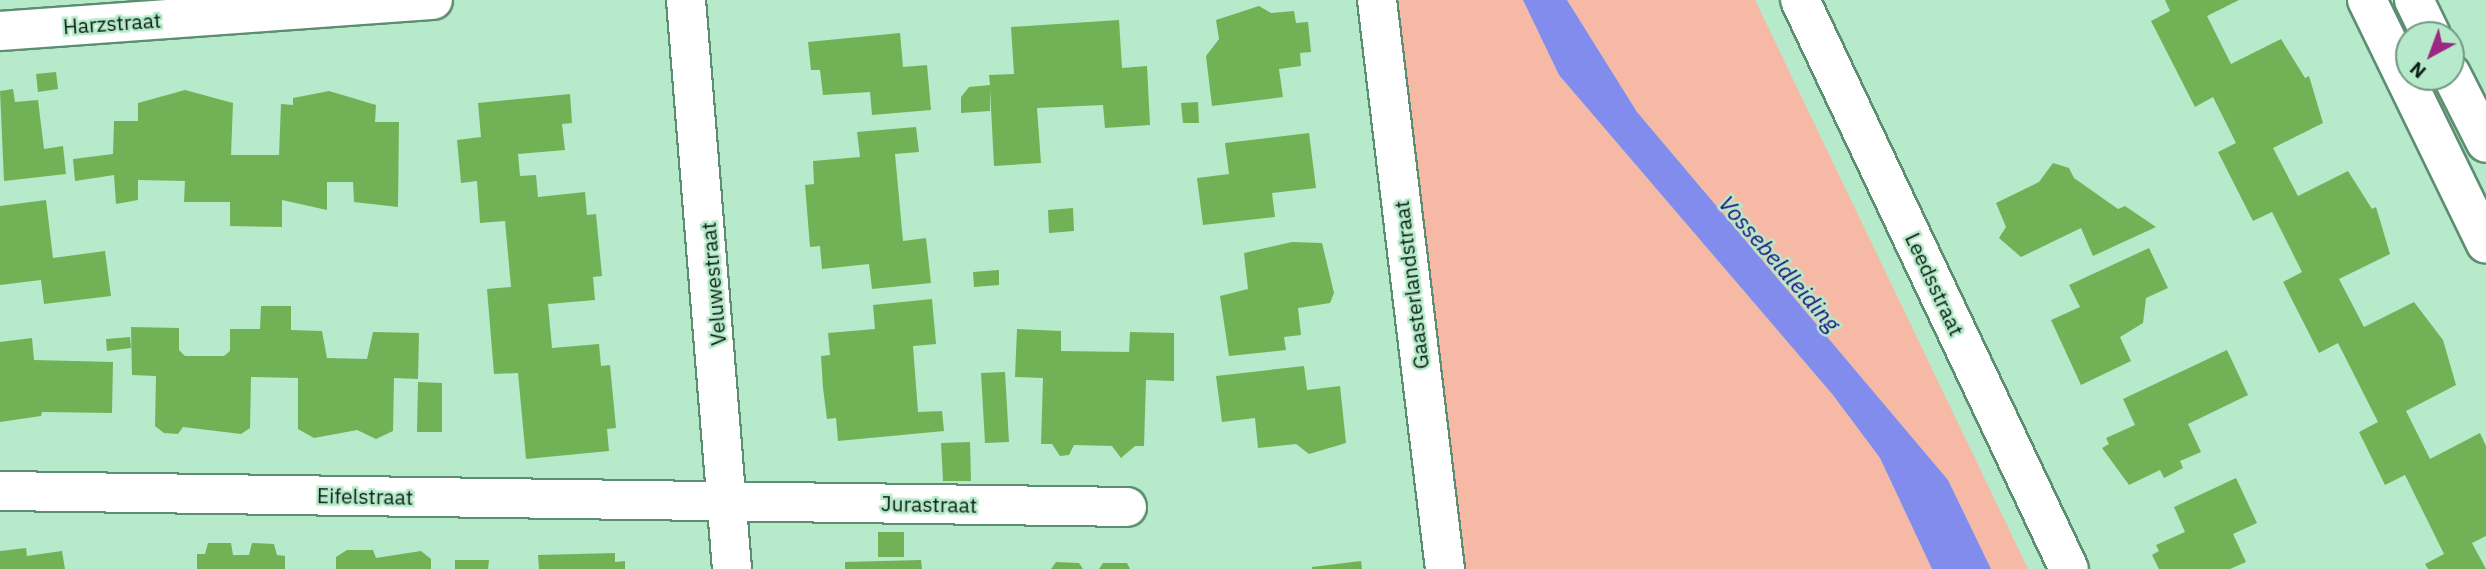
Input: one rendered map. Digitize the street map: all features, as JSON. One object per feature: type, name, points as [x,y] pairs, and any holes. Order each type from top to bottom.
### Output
[{"type":"street","name":"Harzstraat","points":[[0,31],[433,0]]},
{"type":"street","name":"Veluwestraat","points":[[686,0],[731,501],[732,569]]},
{"type":"street","name":"Gaasterlandstraat","points":[[1377,0],[1445,569]]},
{"type":"street","name":"Leedsstraat","points":[[1800,0],[2069,569]]},
{"type":"street","points":[[2367,0],[2481,224]]},
{"type":"street","points":[[2414,0],[2424,21]]},
{"type":"street","points":[[2460,91],[2486,143]]},
{"type":"street","name":"Eifelstraat","points":[[0,491],[731,501]]},
{"type":"street","name":"Jurastraat","points":[[731,501],[1127,507]]},
{"type":"shaded area","points":[[1393,0],[1523,0],[1559,75],[1833,395],[1880,458],[1932,569],[1461,569]]},
{"type":"shaded area","points":[[1567,0],[1755,0],[2028,569],[1991,569],[1948,480],[1637,112]]},
{"type":"water","points":[[1523,0],[1567,0],[1637,112],[1948,480],[1991,569],[1932,569],[1880,458],[1833,395],[1559,75]]},
{"type":"building","points":[[2165,0],[2239,0],[2207,16],[2231,64],[2281,39],[2305,78],[2309,76],[2323,123],[2273,148],[2298,196],[2348,171],[2372,209],[2376,207],[2390,254],[2339,279],[2364,327],[2414,302],[2443,340],[2456,385],[2406,411],[2430,459],[2480,433],[2486,446],[2486,536],[2472,543],[2486,569],[2428,569],[2425,564],[2444,554],[2405,475],[2385,485],[2359,432],[2378,422],[2338,343],[2319,353],[2283,282],[2302,272],[2272,212],[2253,221],[2218,152],[2236,143],[2213,97],[2195,107],[2151,21],[2170,11]]},
{"type":"building","points":[[1259,6],[1271,13],[1294,11],[1296,23],[1308,22],[1311,52],[1300,53],[1301,66],[1279,69],[1283,97],[1212,106],[1206,56],[1219,39],[1216,20]]},
{"type":"building","points":[[1119,20],[1122,68],[1147,66],[1150,125],[1105,128],[1103,105],[1037,108],[1041,163],[994,166],[990,89],[990,111],[961,113],[961,97],[969,87],[990,85],[989,75],[1014,74],[1011,27]]},
{"type":"building","points":[[900,33],[903,67],[927,65],[931,110],[872,115],[870,92],[823,95],[820,70],[811,70],[808,42]]},
{"type":"building","points":[[56,72],[58,89],[38,92],[36,74]]},
{"type":"building","points":[[13,89],[15,102],[38,100],[44,149],[63,146],[66,174],[4,181],[0,91]]},
{"type":"building","points":[[185,90],[233,103],[231,155],[279,155],[281,104],[293,105],[293,98],[329,91],[376,105],[375,122],[399,122],[398,207],[354,202],[353,182],[327,182],[327,210],[282,200],[282,227],[230,226],[230,202],[184,202],[185,181],[138,180],[138,200],[116,204],[114,175],[75,181],[73,159],[113,154],[114,121],[138,121],[138,103]]},
{"type":"building","points":[[570,94],[572,123],[562,124],[565,150],[518,154],[520,176],[536,175],[538,197],[585,192],[587,215],[596,214],[602,276],[593,277],[595,300],[548,304],[552,348],[599,344],[601,366],[610,365],[616,428],[607,429],[609,451],[526,459],[518,373],[494,374],[487,289],[511,287],[505,221],[480,223],[477,181],[461,183],[457,140],[481,137],[478,103]]},
{"type":"building","points":[[1198,102],[1199,123],[1183,123],[1181,103]]},
{"type":"building","points":[[916,127],[919,152],[895,154],[903,241],[926,238],[931,283],[872,289],[869,264],[822,269],[820,246],[810,247],[805,185],[814,184],[813,161],[860,157],[857,132]]},
{"type":"building","points":[[1309,133],[1316,188],[1272,193],[1275,217],[1203,225],[1197,178],[1229,174],[1225,143]]},
{"type":"building","points":[[2053,163],[2069,168],[2074,178],[2118,209],[2125,206],[2156,227],[2093,256],[2081,228],[2021,257],[1999,238],[2006,227],[1996,203],[2039,182]]},
{"type":"building","points":[[46,200],[53,258],[105,251],[111,296],[44,304],[41,280],[0,285],[0,206]]},
{"type":"building","points":[[1073,208],[1074,231],[1049,233],[1048,210]]},
{"type":"building","points":[[1292,242],[1322,243],[1334,293],[1330,303],[1298,308],[1301,335],[1284,337],[1286,350],[1229,356],[1220,296],[1248,289],[1244,253]]},
{"type":"building","points":[[2149,248],[2168,288],[2146,298],[2143,323],[2120,337],[2131,361],[2081,385],[2051,320],[2080,307],[2069,285]]},
{"type":"building","points":[[999,270],[999,285],[974,287],[973,272]]},
{"type":"building","points":[[932,299],[936,344],[913,346],[918,412],[942,411],[944,431],[838,441],[836,418],[827,419],[823,388],[821,356],[830,355],[828,333],[875,329],[873,305]]},
{"type":"building","points":[[261,306],[291,306],[291,330],[322,331],[327,358],[367,359],[373,332],[419,333],[418,379],[394,378],[393,431],[376,439],[357,430],[314,438],[298,429],[298,378],[251,377],[250,428],[241,434],[183,427],[178,434],[164,433],[155,426],[156,376],[132,375],[131,327],[179,328],[179,350],[185,356],[224,356],[230,351],[230,329],[260,329]]},
{"type":"building","points":[[1017,329],[1061,331],[1061,351],[1129,352],[1130,332],[1174,333],[1174,381],[1146,380],[1144,446],[1135,446],[1121,458],[1112,446],[1074,445],[1069,455],[1060,456],[1052,444],[1041,444],[1043,378],[1015,377]]},
{"type":"building","points":[[130,337],[131,348],[107,351],[106,339]]},
{"type":"building","points":[[32,338],[34,360],[113,362],[112,413],[42,412],[41,416],[0,422],[0,342]]},
{"type":"building","points":[[2227,350],[2248,395],[2188,424],[2201,452],[2180,461],[2183,468],[2164,478],[2160,470],[2129,485],[2102,448],[2109,444],[2106,438],[2135,425],[2123,399]]},
{"type":"building","points":[[1304,366],[1307,390],[1340,386],[1346,443],[1309,454],[1296,444],[1258,448],[1255,418],[1222,422],[1216,376]]},
{"type":"building","points":[[1005,372],[1009,442],[985,443],[981,373]]},
{"type":"building","points":[[418,382],[442,383],[442,432],[417,432]]},
{"type":"building","points":[[970,442],[971,481],[943,481],[941,443]]},
{"type":"building","points":[[2236,478],[2257,523],[2233,534],[2246,562],[2230,569],[2159,569],[2152,555],[2159,551],[2156,545],[2185,532],[2174,507]]},
{"type":"building","points":[[878,532],[904,532],[904,557],[878,557]]},
{"type":"building","points":[[208,543],[231,543],[233,555],[249,555],[252,543],[274,544],[277,555],[285,556],[285,569],[197,569],[197,554],[205,554]]},
{"type":"building","points":[[26,548],[27,556],[62,551],[65,569],[0,569],[0,551]]},
{"type":"building","points":[[347,550],[373,550],[376,558],[421,551],[431,559],[431,569],[336,569],[336,557]]},
{"type":"building","points":[[615,553],[615,562],[625,561],[625,569],[539,569],[538,555]]},
{"type":"building","points":[[455,560],[489,560],[488,569],[455,569]]},
{"type":"building","points":[[921,560],[922,569],[845,569],[845,562]]},
{"type":"building","points":[[1361,561],[1362,569],[1312,569],[1312,567]]},
{"type":"building","points":[[1056,562],[1079,563],[1083,569],[1051,569]]},
{"type":"building","points":[[1103,563],[1127,563],[1130,569],[1099,569]]},
{"type":"water label","name":"Vossebeldleiding","points":[[1780,263]]}]
